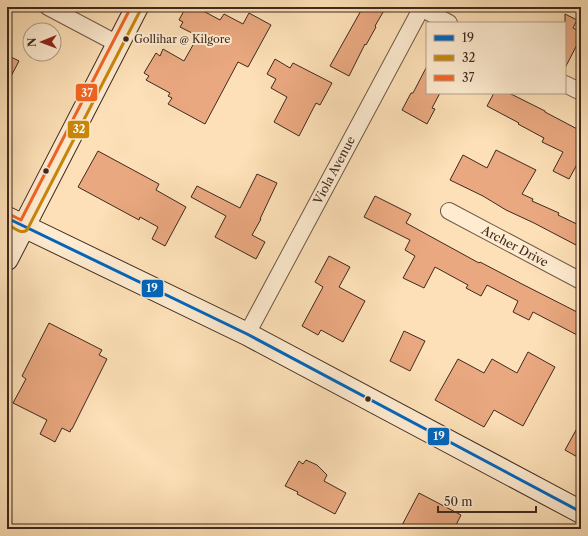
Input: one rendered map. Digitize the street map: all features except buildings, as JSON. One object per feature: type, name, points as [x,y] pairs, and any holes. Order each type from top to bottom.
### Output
[{"type":"main road","points":[[7,259],[15,223],[118,44],[137,7]]},
{"type":"main road","points":[[15,223],[247,334],[581,512]]},
{"type":"street","points":[[48,7],[118,44]]},
{"type":"street","points":[[421,8],[447,22]]},
{"type":"street","name":"Viola Avenue","points":[[247,334],[421,8]]},
{"type":"street","points":[[566,84],[581,92]]},
{"type":"street","name":"Archer Drive","points":[[449,212],[581,281]]},
{"type":"transit line","name":"37","points":[[9,214],[21,220],[131,7]]},
{"type":"transit line","name":"32","points":[[7,224],[22,232],[27,230],[141,9]]},
{"type":"transit line","name":"19","points":[[7,218],[247,334],[581,512]]},
{"type":"place","name":"Gollihar @ Kilgore","points":[[126,39]]}]
